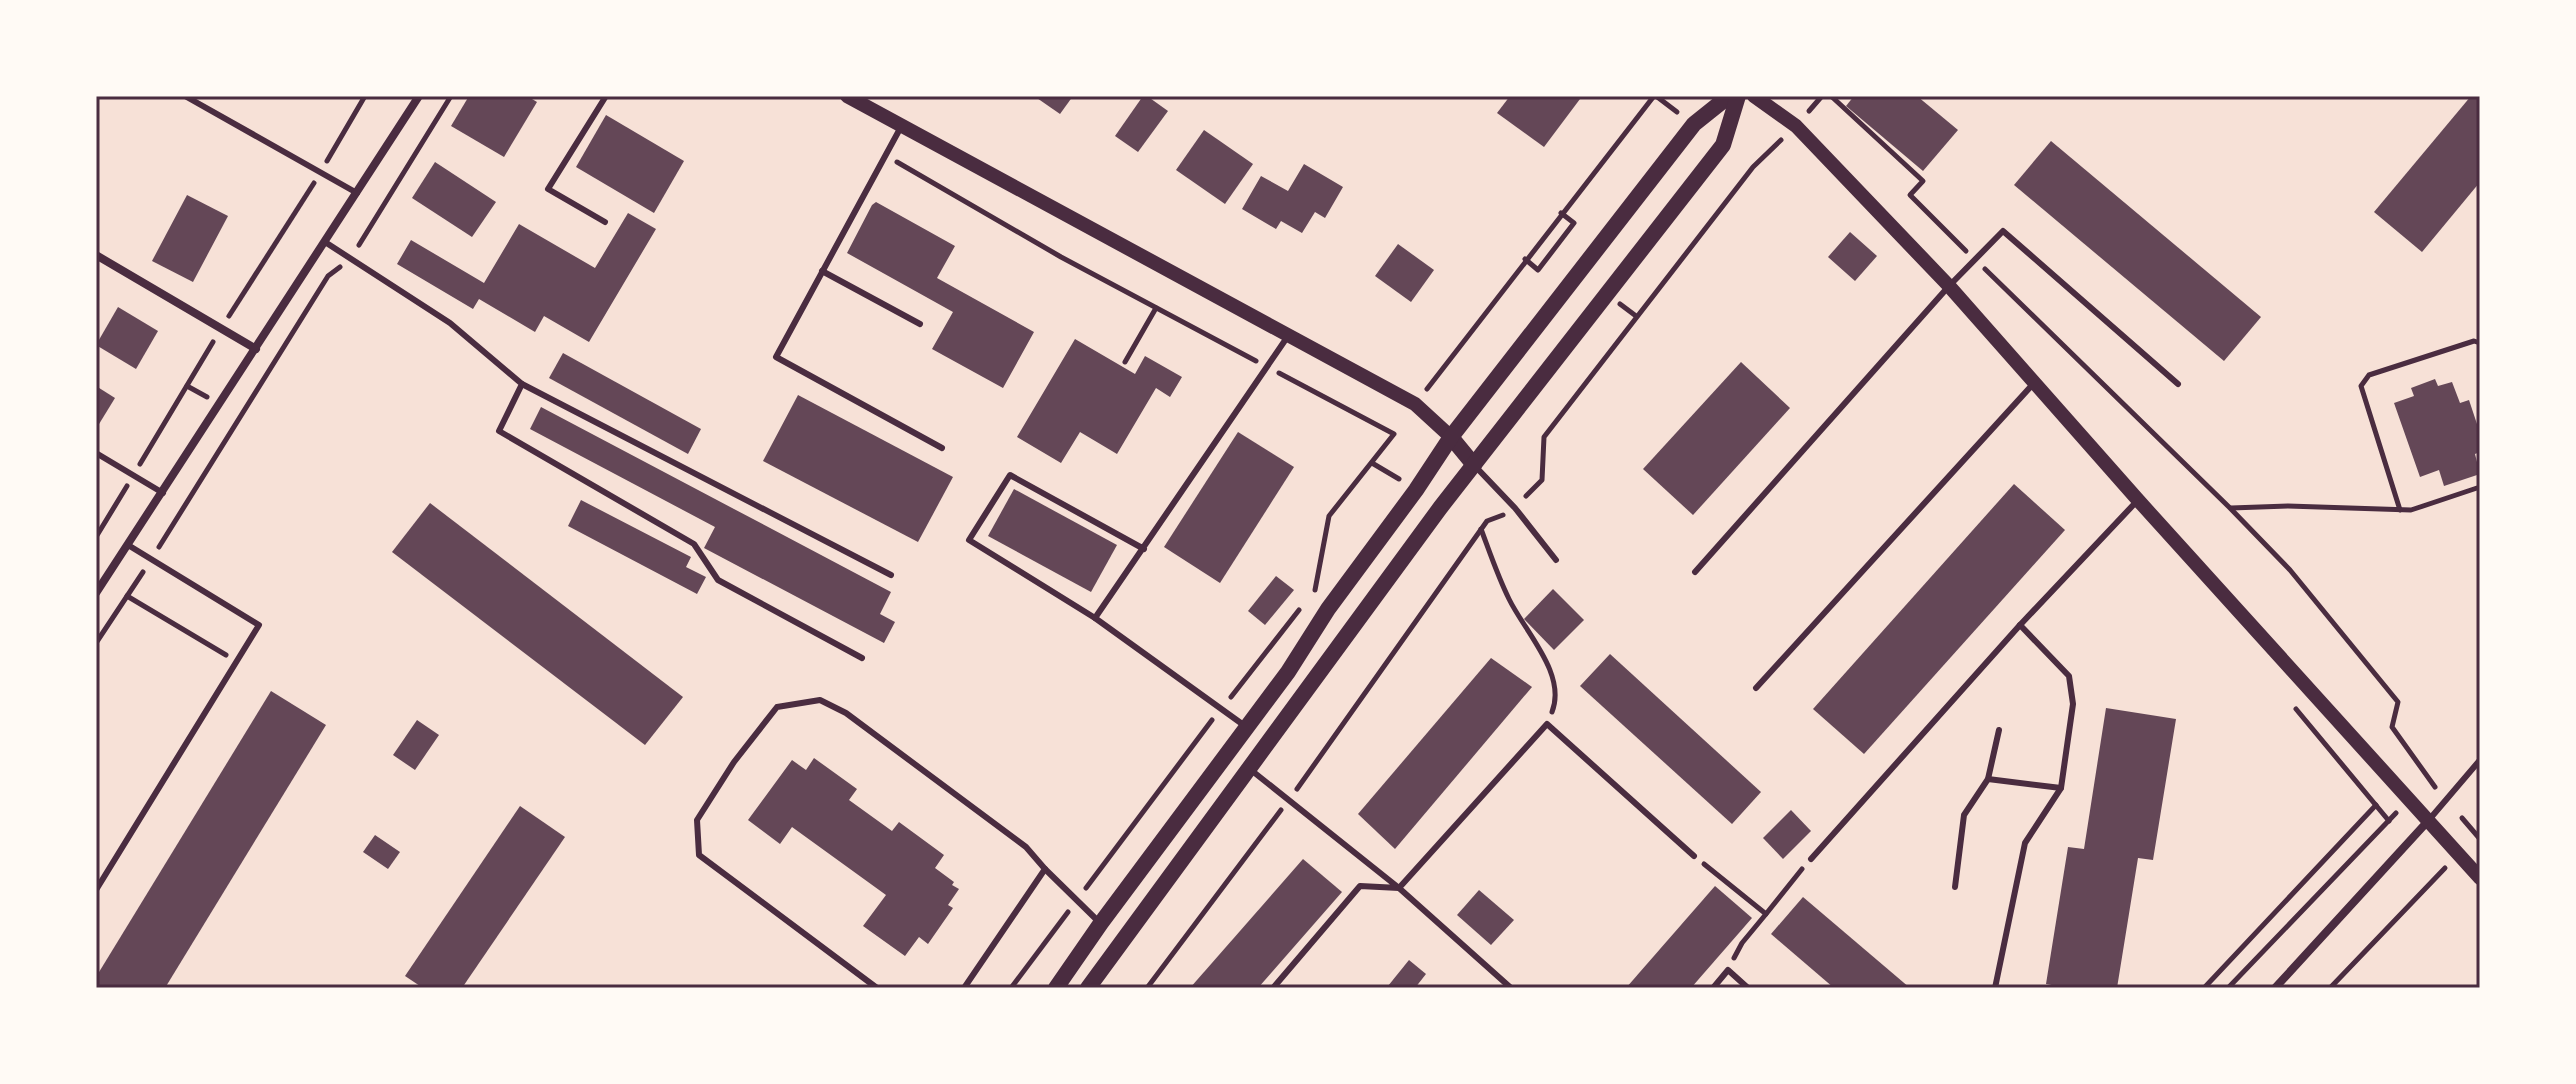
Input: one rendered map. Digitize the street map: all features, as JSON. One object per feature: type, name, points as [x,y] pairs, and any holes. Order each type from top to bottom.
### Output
[{"type":"main road","points":[[1056,988],[1288,672],[1328,609],[1451,437],[1694,124],[1729,96]]},
{"type":"main road","points":[[1088,988],[1474,465],[1723,145],[1738,96]]},
{"type":"main road","points":[[1451,437],[1474,465]]},
{"type":"street","points":[[96,593],[419,96]]},
{"type":"street","points":[[847,96],[1415,404],[1451,437]]},
{"type":"street","points":[[1754,96],[1796,126],[1949,286],[2480,878]]},
{"type":"street","points":[[96,255],[256,349]]},
{"type":"street","points":[[2275,988],[2428,821]]},
{"type":"lane","points":[[185,96],[357,193]]},
{"type":"lane","points":[[605,222],[548,189],[606,96]]},
{"type":"lane","points":[[902,125],[776,357],[942,448]]},
{"type":"lane","points":[[1695,572],[1974,258],[2003,231],[2178,384]]},
{"type":"lane","points":[[325,242],[450,323],[522,384],[891,575]]},
{"type":"lane","points":[[822,271],[920,324]]},
{"type":"lane","points":[[1095,618],[1289,335]]},
{"type":"lane","points":[[1756,688],[2035,382]]},
{"type":"lane","points":[[522,384],[499,431],[694,544],[718,580],[862,658]]},
{"type":"lane","points":[[96,453],[163,493]]},
{"type":"lane","points":[[1474,465],[1515,508],[1556,560]]},
{"type":"lane","points":[[1144,549],[1010,475],[969,540],[1095,618],[1247,728]]},
{"type":"lane","points":[[1811,859],[2020,625],[2138,500]]},
{"type":"lane","points":[[96,890],[259,625],[128,545]]},
{"type":"lane","points":[[1995,988],[2025,843],[2061,788],[2073,704],[2069,676],[2020,625]]},
{"type":"lane","points":[[877,988],[699,855],[697,820],[734,762],[777,707],[820,700],[846,713],[1026,847],[1101,923]]},
{"type":"lane","points":[[1399,888],[1547,724],[1694,856]]},
{"type":"lane","points":[[1955,887],[1964,815],[1988,779],[1999,730]]},
{"type":"lane","points":[[2428,821],[2480,760]]},
{"type":"lane","points":[[1248,768],[1399,888],[1511,988]]},
{"type":"lane","points":[[1988,779],[2061,788]]},
{"type":"lane","points":[[964,988],[1045,869]]},
{"type":"lane","points":[[1273,988],[1360,886],[1399,888]]},
{"type":"lane","points":[[1713,988],[1728,970],[1748,988]]},
{"type":"path","points":[[96,643],[152,559],[328,276],[351,259],[451,96]]},
{"type":"path","points":[[1423,394],[1525,259],[1655,96],[1683,116]]},
{"type":"path","points":[[1809,111],[1822,96]]},
{"type":"path","points":[[1831,96],[1923,181],[1910,195],[2290,570],[2398,702],[2392,727],[2435,787]]},
{"type":"path","points":[[1147,988],[1289,800],[1487,521],[1515,508],[1542,480],[1544,437],[1753,167],[1784,139]]},
{"type":"path","points":[[1742,160],[1753,167]]},
{"type":"path","points":[[1525,259],[1538,270],[1574,223],[1561,213]]},
{"type":"path","points":[[1125,362],[1156,308]]},
{"type":"path","points":[[2400,510],[2361,386],[2369,375],[2474,341],[2480,343]]},
{"type":"path","points":[[1394,434],[1400,425]]},
{"type":"path","points":[[1372,463],[1403,482]]},
{"type":"path","points":[[2230,508],[2288,506],[2411,510],[2480,487]]},
{"type":"path","points":[[1481,529],[1518,617],[1545,656],[1557,699]]},
{"type":"path","points":[[127,596],[237,661]]},
{"type":"path","points":[[2228,988],[2408,800]]},
{"type":"path","points":[[2204,988],[2376,805]]},
{"type":"path","points":[[2462,818],[2480,839]]},
{"type":"path","points":[[2330,988],[2459,853]]},
{"type":"path","points":[[1694,856],[1766,914]]},
{"type":"path","points":[[1728,970],[1742,943],[1787,884],[1811,859]]},
{"type":"building","points":[[469,96],[527,96],[537,102],[504,157],[451,126]]},
{"type":"building","points":[[1034,96],[1073,96],[1060,114]]},
{"type":"building","points":[[1143,96],[1168,111],[1138,152],[1115,136]]},
{"type":"building","points":[[1510,96],[1576,96],[1580,99],[1544,147],[1497,113]]},
{"type":"building","points":[[1854,96],[1917,96],[1958,130],[1923,171],[1846,106]]},
{"type":"building","points":[[2471,96],[2480,96],[2480,182],[2422,252],[2374,212]]},
{"type":"building","points":[[606,115],[684,161],[654,213],[576,167]]},
{"type":"building","points":[[1204,130],[1253,164],[1225,204],[1176,170]]},
{"type":"building","points":[[2051,141],[2261,317],[2224,361],[2014,185]]},
{"type":"building","points":[[435,162],[496,202],[472,237],[412,198]]},
{"type":"building","points":[[1304,164],[1343,187],[1325,218],[1315,212],[1302,233],[1281,221],[1276,229],[1242,209],[1261,176],[1288,191]]},
{"type":"building","points":[[187,195],[228,216],[193,282],[152,261]]},
{"type":"building","points":[[876,202],[955,246],[937,278],[1034,332],[1003,388],[932,349],[953,312],[847,253]]},
{"type":"building","points":[[628,213],[656,229],[589,342],[544,316],[535,332],[479,299],[473,309],[397,264],[411,240],[484,283],[519,224],[595,268]]},
{"type":"building","points":[[1850,232],[1877,256],[1855,281],[1828,257]]},
{"type":"building","points":[[1398,244],[1434,270],[1411,302],[1375,276]]},
{"type":"building","points":[[118,307],[158,331],[136,369],[96,345]]},
{"type":"building","points":[[1075,339],[1135,374],[1145,356],[1182,377],[1170,397],[1156,388],[1117,454],[1080,432],[1061,463],[1017,437]]},
{"type":"building","points":[[563,353],[701,429],[688,454],[549,378]]},
{"type":"building","points":[[1741,362],[1790,408],[1693,515],[1643,469]]},
{"type":"building","points":[[2435,379],[2438,386],[2452,382],[2460,403],[2469,400],[2480,433],[2480,452],[2475,454],[2480,474],[2444,486],[2439,470],[2420,477],[2394,403],[2414,396],[2411,388]]},
{"type":"building","points":[[96,386],[115,398],[96,429]]},
{"type":"building","points":[[798,395],[953,477],[918,542],[763,461]]},
{"type":"building","points":[[541,407],[891,592],[880,614],[895,622],[884,643],[704,548],[715,527],[530,429]]},
{"type":"building","points":[[1238,432],[1294,467],[1220,583],[1164,547]]},
{"type":"building","points":[[2014,484],[2065,530],[1864,754],[1813,709]]},
{"type":"building","points":[[1014,489],[1117,545],[1091,592],[988,536]]},
{"type":"building","points":[[581,500],[691,557],[686,567],[706,577],[697,594],[568,526]]},
{"type":"building","points":[[430,503],[683,697],[645,745],[392,552]]},
{"type":"building","points":[[1276,576],[1294,590],[1265,625],[1248,611]]},
{"type":"building","points":[[1553,589],[1584,620],[1554,650],[1524,619]]},
{"type":"building","points":[[1610,654],[1761,792],[1732,824],[1580,686]]},
{"type":"building","points":[[1491,658],[1532,687],[1395,849],[1358,814]]},
{"type":"building","points":[[271,691],[326,725],[165,988],[96,988],[96,977]]},
{"type":"building","points":[[2106,708],[2176,719],[2153,860],[2138,858],[2117,988],[2068,988],[2046,984],[2068,847],[2084,849]]},
{"type":"building","points":[[417,720],[439,735],[415,770],[393,755]]},
{"type":"building","points":[[814,758],[857,789],[849,800],[892,831],[899,822],[944,855],[935,868],[959,889],[948,905],[953,908],[928,944],[919,937],[905,956],[863,926],[886,895],[792,827],[780,844],[748,820],[792,760],[806,770]]},
{"type":"building","points":[[520,806],[565,837],[462,988],[423,988],[405,976]]},
{"type":"building","points":[[1791,810],[1811,831],[1783,859],[1763,838]]},
{"type":"building","points":[[375,835],[400,852],[388,869],[363,852]]},
{"type":"building","points":[[1303,859],[1342,892],[1258,988],[1190,988]]},
{"type":"building","points":[[1715,886],[1752,918],[1691,988],[1626,988]]},
{"type":"building","points":[[1479,890],[1514,920],[1491,945],[1457,915]]},
{"type":"building","points":[[1803,897],[1910,988],[1834,988],[1771,934]]},
{"type":"building","points":[[1409,960],[1426,974],[1415,988],[1390,988],[1388,986]]}]
